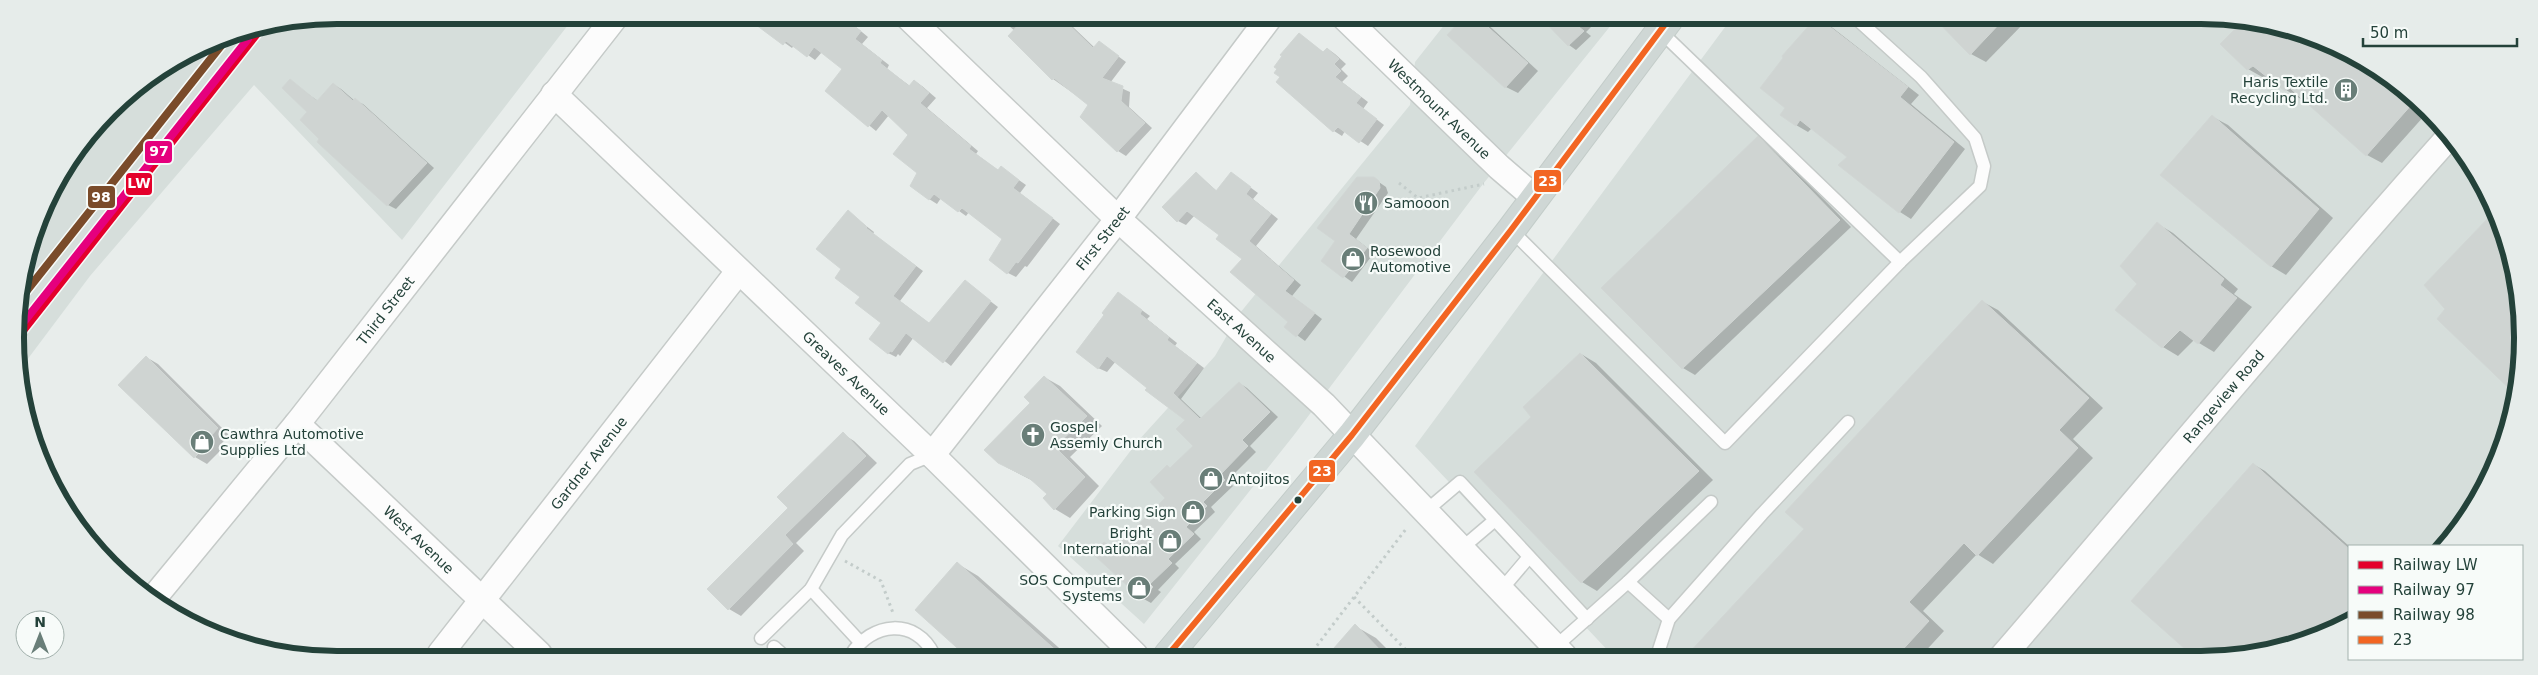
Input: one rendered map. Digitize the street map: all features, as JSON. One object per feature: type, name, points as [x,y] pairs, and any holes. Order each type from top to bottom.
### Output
[{"type":"main road","points":[[1171,651],[1352,436],[1511,230],[1665,25]]},
{"type":"street","name":"Third Street","points":[[157,594],[297,424],[610,24]]},
{"type":"street","name":"East Avenue","points":[[915,24],[1118,219],[1324,406],[1427,510],[1559,651]]},
{"type":"street","name":"First Street","points":[[932,455],[1118,219],[1264,24]]},
{"type":"street","name":"Westmount Avenue","points":[[1352,24],[1499,167],[1534,198]]},
{"type":"street","name":"Greaves Avenue","points":[[554,94],[738,272],[932,455],[1131,651]]},
{"type":"street","name":"Rangeview Road","points":[[2007,651],[2165,468],[2332,268],[2445,142]]},
{"type":"street","name":"Gardner Avenue","points":[[442,651],[738,272]]},
{"type":"street","name":"West Avenue","points":[[297,424],[536,651]]},
{"type":"lane","points":[[1511,230],[1725,443],[1900,262],[1980,186],[1984,166],[1975,138],[1921,78],[1862,24]]},
{"type":"lane","points":[[1665,25],[1900,262]]},
{"type":"lane","points":[[1659,651],[1669,619],[1762,514],[1848,422]]},
{"type":"lane","points":[[761,638],[811,589],[842,535],[910,464],[932,455]]},
{"type":"lane","points":[[1427,510],[1460,482],[1587,619]]},
{"type":"lane","points":[[1559,651],[1587,619],[1711,502]]},
{"type":"lane","points":[[1462,548],[1495,520]]},
{"type":"lane","points":[[1502,590],[1529,556]]},
{"type":"lane","points":[[1628,582],[1669,619]]},
{"type":"lane","points":[[811,589],[860,642]]},
{"type":"lane","points":[[854,651],[860,642],[871,633],[884,629],[899,628],[922,639],[931,651]]},
{"type":"path","points":[[1399,183],[1418,198],[1488,182]]},
{"type":"path","points":[[1313,651],[1406,529]]},
{"type":"path","points":[[831,554],[882,581],[899,628]]},
{"type":"path","points":[[1354,597],[1407,651]]},
{"type":"shaded area","points":[[317,24],[569,24],[402,240],[254,85],[90,276],[25,363],[24,317],[34,256],[48,217],[66,181],[89,147],[116,116],[163,77],[199,56],[256,34]]},
{"type":"shaded area","points":[[1445,24],[1612,24],[1483,184],[1294,435],[1144,624],[1058,546],[1138,441],[1215,356],[1240,313],[1410,105],[1415,62]]},
{"type":"shaded area","points":[[1727,24],[2221,24],[2282,34],[2301,40],[2339,56],[2375,77],[2407,102],[2436,131],[2461,163],[2482,199],[2504,256],[2512,297],[2514,358],[2504,419],[2482,476],[2461,512],[2449,528],[2435,545],[2348,545],[2348,614],[2301,635],[2282,641],[2241,649],[2221,651],[1608,651],[1415,446]]},
{"type":"building","points":[[755,24],[853,24],[861,31],[855,39],[882,60],[880,63],[909,86],[914,80],[929,93],[920,103],[971,146],[969,149],[998,170],[1001,166],[1019,180],[1013,188],[1053,218],[1018,263],[1016,262],[1007,274],[989,260],[1002,239],[962,208],[958,212],[934,194],[929,200],[910,186],[917,173],[893,154],[908,135],[882,110],[868,127],[825,91],[842,69],[814,47],[807,57],[786,41],[783,45]]},
{"type":"building","points":[[1019,24],[1068,24],[1093,48],[1099,41],[1119,56],[1102,78],[1123,86],[1121,101],[1145,123],[1117,152],[1080,117],[1088,105],[1054,78],[1052,80],[1008,36]]},
{"type":"building","points":[[1457,24],[1485,24],[1528,63],[1505,88],[1447,35]]},
{"type":"building","points":[[1547,24],[1582,24],[1579,27],[1584,31],[1568,46]]},
{"type":"building","points":[[1810,24],[1826,24],[1908,87],[1900,97],[1954,142],[1899,213],[1838,165],[1847,157],[1800,120],[1796,126],[1780,115],[1785,108],[1760,88],[1783,58],[1782,56]]},
{"type":"building","points":[[1940,24],[1999,24],[1970,55]]},
{"type":"building","name":"Haris Textile Recycling Ltd.","points":[[2238,26],[2282,34],[2301,40],[2357,66],[2375,77],[2411,106],[2366,156],[2290,88],[2285,91],[2253,66],[2247,70],[2220,44]]},
{"type":"building","points":[[1299,33],[1323,52],[1327,48],[1339,59],[1334,64],[1341,71],[1335,77],[1361,97],[1356,103],[1377,119],[1359,143],[1338,127],[1333,132],[1276,82],[1280,77],[1274,73],[1277,69],[1274,67],[1282,56],[1280,55]]},
{"type":"building","points":[[290,79],[317,101],[333,83],[353,101],[355,98],[427,163],[387,206],[317,142],[319,139],[300,120],[307,112],[282,88]]},
{"type":"building","points":[[2212,115],[2319,209],[2271,267],[2160,175]]},
{"type":"building","points":[[1758,136],[1840,220],[1682,369],[1601,288]]},
{"type":"building","points":[[1196,172],[1216,191],[1231,172],[1251,187],[1246,194],[1271,214],[1249,241],[1294,280],[1285,291],[1315,313],[1296,337],[1284,327],[1288,322],[1230,272],[1242,259],[1216,239],[1219,235],[1187,211],[1177,222],[1162,207]]},
{"type":"building","points":[[1357,177],[1374,177],[1379,181],[1380,188],[1349,234],[1367,248],[1343,278],[1321,261],[1335,241],[1317,228]]},
{"type":"building","points":[[848,210],[866,228],[916,266],[893,296],[929,323],[965,280],[991,301],[943,363],[906,333],[892,352],[890,351],[888,354],[869,339],[881,323],[855,303],[860,297],[835,278],[841,269],[816,249]]},
{"type":"building","points":[[2490,216],[2504,256],[2512,297],[2514,358],[2510,389],[2437,319],[2445,309],[2424,285]]},
{"type":"building","points":[[2157,222],[2224,279],[2220,285],[2237,298],[2198,344],[2180,330],[2162,348],[2115,310],[2137,284],[2120,266]]},
{"type":"building","points":[[1118,292],[1142,310],[1140,314],[1169,337],[1167,340],[1197,363],[1173,393],[1200,419],[1239,382],[1270,412],[1242,440],[1248,446],[1220,475],[1225,480],[1203,502],[1207,506],[1186,527],[1194,534],[1168,559],[1172,563],[1150,584],[1153,587],[1142,599],[1093,554],[1104,542],[1113,550],[1165,498],[1150,482],[1167,465],[1170,468],[1193,446],[1176,429],[1185,420],[1145,390],[1147,388],[1107,356],[1098,369],[1076,352],[1104,315],[1102,313]]},
{"type":"building","points":[[1982,300],[2089,398],[2059,430],[2078,448],[1977,556],[1964,543],[1909,602],[1929,621],[1902,651],[1691,651],[1804,529],[1785,512]]},
{"type":"building","points":[[1580,353],[1699,471],[1581,583],[1474,472],[1531,417],[1523,407]]},
{"type":"building","points":[[146,356],[218,428],[211,436],[214,438],[194,458],[118,385]]},
{"type":"building","name":"Gospel Assemly Church","points":[[1044,376],[1087,416],[1055,447],[1085,477],[1054,510],[1043,498],[1047,494],[1029,478],[998,463],[984,450],[1030,403],[1024,397]]},
{"type":"building","points":[[843,432],[866,456],[785,535],[793,544],[728,610],[707,589],[788,508],[777,497]]},
{"type":"building","points":[[2253,463],[2348,548],[2348,614],[2321,627],[2282,641],[2241,649],[2187,651],[2131,601]]},
{"type":"building","points":[[957,562],[1057,651],[961,651],[915,610]]},
{"type":"building","points":[[1355,624],[1381,651],[1331,651]]},
{"type":"rail line","name":"LW","points":[[24,329],[257,34]]},
{"type":"rail line","name":"97","points":[[24,322],[248,39]]},
{"type":"rail line","name":"98","points":[[27,290],[220,47]]},
{"type":"transit line","name":"23","points":[[1171,651],[1352,435],[1511,230],[1665,24]]},
{"type":"place","name":"Haris Textile Recycling Ltd.","points":[[2346,90]]},
{"type":"place","name":"Samooon","points":[[1366,203]]},
{"type":"place","name":"Rosewood Automotive","points":[[1353,259]]},
{"type":"place","name":"Gospel Assemly Church","points":[[1033,435]]},
{"type":"place","name":"Cawthra Automotive Supplies Ltd","points":[[202,442]]},
{"type":"place","name":"Antojitos","points":[[1211,479]]},
{"type":"place","name":"Parking Sign","points":[[1193,512]]},
{"type":"place","name":"Bright International","points":[[1170,541]]},
{"type":"place","name":"SOS Computer Systems","points":[[1139,588]]}]
